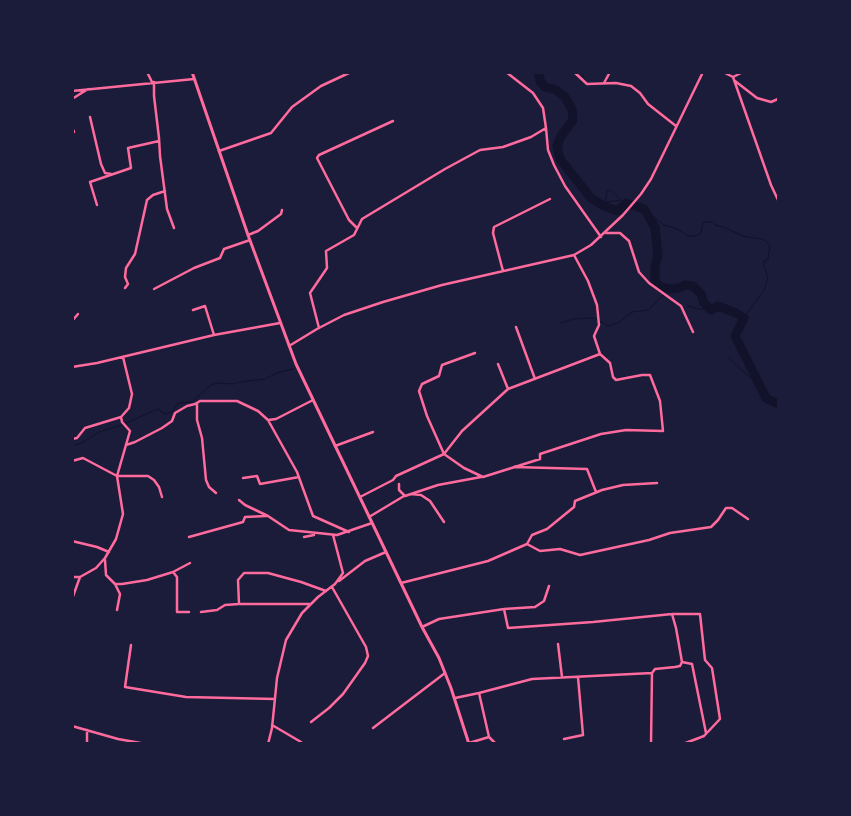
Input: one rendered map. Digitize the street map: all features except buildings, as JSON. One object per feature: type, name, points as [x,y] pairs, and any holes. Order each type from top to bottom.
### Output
[{"type":"main road","points":[[192,72],[248,235],[296,364],[422,627],[439,658],[469,743]]},
{"type":"street","points":[[147,72],[153,82],[164,191],[167,209],[174,228]]},
{"type":"street","points":[[219,151],[271,133],[292,107],[321,86],[351,72]]},
{"type":"street","points":[[506,72],[533,93],[542,108],[548,150],[554,165],[565,186],[601,237]]},
{"type":"street","points":[[574,72],[580,80],[587,84],[624,83],[631,86],[640,93],[648,104],[676,126]]},
{"type":"street","points":[[604,83],[610,72]]},
{"type":"street","points":[[289,346],[344,315],[419,291],[574,255],[591,245],[626,212],[641,194],[651,178],[702,72]]},
{"type":"street","points":[[723,72],[756,98],[771,102],[777,101]]},
{"type":"street","points":[[733,79],[743,72]]},
{"type":"street","points":[[72,90],[194,79]]},
{"type":"street","points":[[733,79],[778,200]]},
{"type":"street","points":[[72,99],[89,89]]},
{"type":"street","points":[[90,117],[101,164],[105,172],[112,174]]},
{"type":"street","points":[[357,228],[349,220],[317,158],[319,155],[393,120]]},
{"type":"street","points":[[72,127],[74,132]]},
{"type":"street","points":[[319,328],[310,293],[327,268],[326,252],[354,235],[362,220],[445,168],[480,150],[503,147],[531,137],[546,128]]},
{"type":"street","points":[[97,205],[90,182],[131,168],[128,148],[159,141]]},
{"type":"street","points":[[125,288],[128,284],[125,277],[126,268],[135,254],[147,200],[153,195],[164,191]]},
{"type":"street","points":[[503,271],[493,232],[494,226],[550,199]]},
{"type":"street","points":[[248,235],[258,231],[281,214],[282,210]]},
{"type":"street","points":[[606,232],[620,233],[629,241],[638,272],[649,283],[682,306],[692,332]]},
{"type":"street","points":[[154,289],[194,268],[220,258],[224,249],[250,240]]},
{"type":"street","points":[[369,517],[410,494],[438,485],[483,477],[540,459],[540,454],[601,434],[626,430],[663,431],[660,401],[650,375],[642,374],[616,380],[613,377],[610,363],[600,354],[594,336],[599,325],[597,305],[588,281],[574,255]]},
{"type":"street","points":[[193,310],[205,306],[214,335]]},
{"type":"street","points":[[72,320],[78,314]]},
{"type":"street","points":[[72,367],[214,335],[280,323]]},
{"type":"street","points":[[516,327],[535,379]]},
{"type":"street","points":[[475,353],[442,365],[439,376],[422,384],[419,391],[427,416],[444,454],[464,468],[483,477]]},
{"type":"street","points":[[360,497],[393,480],[396,476],[444,454],[462,431],[508,389],[600,354]]},
{"type":"street","points":[[72,439],[77,438],[85,428],[121,418],[129,408],[132,394],[123,357]]},
{"type":"street","points":[[498,364],[508,389]]},
{"type":"street","points":[[268,420],[276,420],[313,400]]},
{"type":"street","points":[[126,445],[162,428],[172,421],[175,412],[200,401],[237,401],[258,411],[268,420],[299,477],[313,516],[349,532]]},
{"type":"street","points":[[197,403],[206,480],[209,487],[216,492]]},
{"type":"street","points":[[72,577],[80,577],[96,568],[105,558],[116,539],[123,514],[117,476],[130,431],[121,418]]},
{"type":"street","points":[[335,446],[373,432]]},
{"type":"street","points":[[72,462],[83,458],[117,476],[148,476],[159,487],[162,497]]},
{"type":"street","points":[[513,467],[587,469],[596,492]]},
{"type":"street","points":[[243,478],[257,476],[260,484],[299,477]]},
{"type":"street","points":[[401,583],[488,561],[527,544],[532,535],[547,529],[574,507],[576,501],[596,492],[623,485],[657,483]]},
{"type":"street","points":[[399,484],[399,490],[405,496]]},
{"type":"street","points":[[410,494],[421,495],[430,501],[444,522]]},
{"type":"street","points":[[239,500],[289,530],[333,535],[372,524]]},
{"type":"street","points":[[527,544],[540,551],[560,549],[580,555],[649,540],[670,533],[711,527],[726,508],[732,508],[748,519]]},
{"type":"street","points":[[189,537],[242,522],[245,516],[268,516]]},
{"type":"street","points":[[304,537],[320,534]]},
{"type":"street","points":[[333,535],[343,573],[335,584]]},
{"type":"street","points":[[72,541],[109,552]]},
{"type":"street","points":[[268,744],[286,640],[302,613],[332,586],[365,561],[386,552]]},
{"type":"street","points":[[105,558],[106,574],[115,584],[120,594],[117,610]]},
{"type":"street","points":[[115,584],[147,580],[173,572],[190,563]]},
{"type":"street","points":[[173,572],[177,577],[177,612],[189,612]]},
{"type":"street","points":[[239,604],[238,580],[244,574],[268,573],[326,591]]},
{"type":"street","points":[[72,599],[80,577]]},
{"type":"street","points":[[311,722],[343,694],[368,656],[366,647],[332,586]]},
{"type":"street","points":[[422,627],[439,619],[504,609],[535,607],[544,601],[549,586]]},
{"type":"street","points":[[201,612],[217,610],[225,605],[311,604]]},
{"type":"street","points":[[504,609],[508,628],[672,614],[700,614],[705,660],[712,668],[720,719],[706,733],[683,744]]},
{"type":"street","points":[[651,744],[652,673],[655,668],[680,666],[682,662],[672,614]]},
{"type":"street","points":[[558,644],[562,678]]},
{"type":"street","points":[[131,645],[125,687],[186,696],[275,699]]},
{"type":"street","points":[[682,662],[692,664],[706,733]]},
{"type":"street","points":[[454,698],[532,679],[652,673]]},
{"type":"street","points":[[372,728],[445,674]]},
{"type":"street","points":[[564,738],[583,735],[578,677]]},
{"type":"street","points":[[479,693],[489,737],[496,744]]},
{"type":"street","points":[[272,725],[301,742]]},
{"type":"street","points":[[72,726],[118,739],[146,744]]},
{"type":"street","points":[[87,729],[87,744]]},
{"type":"street","points":[[469,743],[489,737]]},
{"type":"waterway","points":[[538,72],[541,83],[545,87],[556,90],[565,97],[572,109],[573,120],[561,136],[557,146],[560,159],[591,198],[602,205],[617,211],[626,203],[644,209],[655,227],[658,255],[655,266],[655,280],[660,287],[670,289],[685,285],[693,286],[701,294],[704,303],[711,310],[718,306],[744,318],[735,336],[766,398],[778,404]]},
{"type":"waterway","points":[[581,72],[586,81]]},
{"type":"waterway","points":[[605,202],[607,191],[611,190],[623,202]]},
{"type":"waterway","points":[[599,203],[621,200]]},
{"type":"waterway","points":[[644,209],[664,225],[677,229],[688,236],[696,236],[701,233],[703,222],[712,222],[715,225],[746,237],[763,239],[770,245],[768,259],[764,261],[768,278],[764,290],[744,318]]},
{"type":"waterway","points":[[560,323],[573,319],[594,318],[608,326],[618,323],[632,312],[648,310],[670,289]]},
{"type":"waterway","points":[[688,306],[702,310],[706,305]]},
{"type":"waterway","points":[[728,357],[761,388]]},
{"type":"waterway","points":[[126,423],[158,409],[165,414],[172,412],[178,403],[192,402],[211,385],[218,383],[234,384],[265,379],[277,373],[293,369]]},
{"type":"waterway","points":[[72,446],[82,443],[99,432],[122,425]]}]
